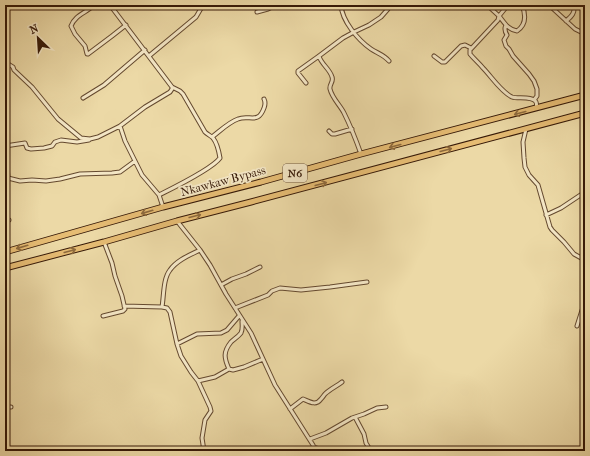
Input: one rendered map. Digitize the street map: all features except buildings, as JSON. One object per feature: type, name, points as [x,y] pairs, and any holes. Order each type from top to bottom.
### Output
[{"type":"highway","name":"Nkawkaw Bypass","points":[[5,252],[163,207],[262,182],[361,154],[585,95]]},
{"type":"highway","name":"N6","points":[[5,268],[585,113]]},
{"type":"street","points":[[94,5],[89,10],[78,16],[70,26],[85,46],[87,54],[126,25]]},
{"type":"street","points":[[110,5],[172,87],[180,91],[204,132],[212,137],[220,157],[218,161],[159,195]]},
{"type":"street","points":[[148,56],[196,17],[203,5]]},
{"type":"street","points":[[256,12],[276,5]]},
{"type":"street","points":[[341,5],[344,19],[354,32],[365,45],[386,57],[389,62]]},
{"type":"street","points":[[487,5],[499,16],[506,26],[513,31],[517,31],[524,24],[525,19],[522,5]]},
{"type":"street","points":[[508,5],[499,16],[498,20],[471,48],[470,52],[472,57],[490,77],[509,95],[517,98],[534,100]]},
{"type":"street","points":[[549,5],[578,31],[585,34]]},
{"type":"street","points":[[566,21],[573,14],[574,5]]},
{"type":"street","points":[[306,82],[298,71],[333,45],[381,17],[388,9]]},
{"type":"street","points":[[506,26],[504,30],[507,35],[504,42],[513,56],[534,81],[537,89],[537,96],[534,100]]},
{"type":"street","points":[[434,56],[442,62],[445,62],[461,46],[465,45],[471,48]]},
{"type":"street","points":[[83,98],[104,85],[144,50]]},
{"type":"street","points":[[319,56],[332,76],[333,80],[330,89],[336,103],[343,111],[352,129],[361,154]]},
{"type":"street","points":[[5,62],[13,67],[14,70],[32,87],[58,119],[81,138],[90,140]]},
{"type":"street","points":[[5,182],[8,178],[5,145],[25,143],[27,148],[31,150],[52,146],[55,142],[61,140],[77,142],[90,140],[120,126],[145,107],[170,92],[172,87]]},
{"type":"street","points":[[212,137],[234,120],[239,118],[256,118],[260,116],[266,103],[264,99]]},
{"type":"street","points":[[534,100],[536,102],[536,108]]},
{"type":"street","points":[[5,122],[6,109]]},
{"type":"street","points":[[120,126],[125,141],[142,175],[159,195],[163,207]]},
{"type":"street","points":[[329,131],[332,134],[335,134],[352,129]]},
{"type":"street","points":[[526,129],[523,142],[525,167],[529,175],[538,185],[546,215],[552,230],[574,254],[585,263]]},
{"type":"street","points":[[8,178],[20,181],[46,181],[80,174],[120,172],[135,161]]},
{"type":"street","points":[[546,215],[561,208],[585,192]]},
{"type":"street","points":[[177,221],[200,250],[242,321],[251,333],[275,385],[310,439],[315,451]]},
{"type":"street","points":[[103,316],[123,311],[125,309],[112,263],[104,242]]},
{"type":"street","points":[[162,307],[167,277],[171,269],[187,256],[200,250]]},
{"type":"street","points":[[222,285],[260,267]]},
{"type":"street","points":[[235,308],[268,295],[272,291],[280,288],[306,290],[367,282]]},
{"type":"street","points":[[578,326],[585,301]]},
{"type":"street","points":[[124,306],[162,307],[167,308],[170,312],[181,356],[198,381],[211,411],[205,420],[202,438],[204,451]]},
{"type":"street","points":[[177,344],[197,334],[221,333],[227,330],[239,316]]},
{"type":"street","points":[[229,369],[225,357],[225,351],[243,329],[242,321]]},
{"type":"street","points":[[198,381],[215,376],[229,369],[233,370],[244,368],[263,359]]},
{"type":"street","points":[[290,409],[303,399],[310,403],[318,402],[322,399],[324,394],[342,382]]},
{"type":"street","points":[[5,407],[11,407]]},
{"type":"street","points":[[310,439],[326,433],[377,408],[386,408]]},
{"type":"street","points":[[355,418],[364,434],[366,443],[369,448],[374,451]]},
{"type":"street","points":[[314,446],[324,451]]}]
